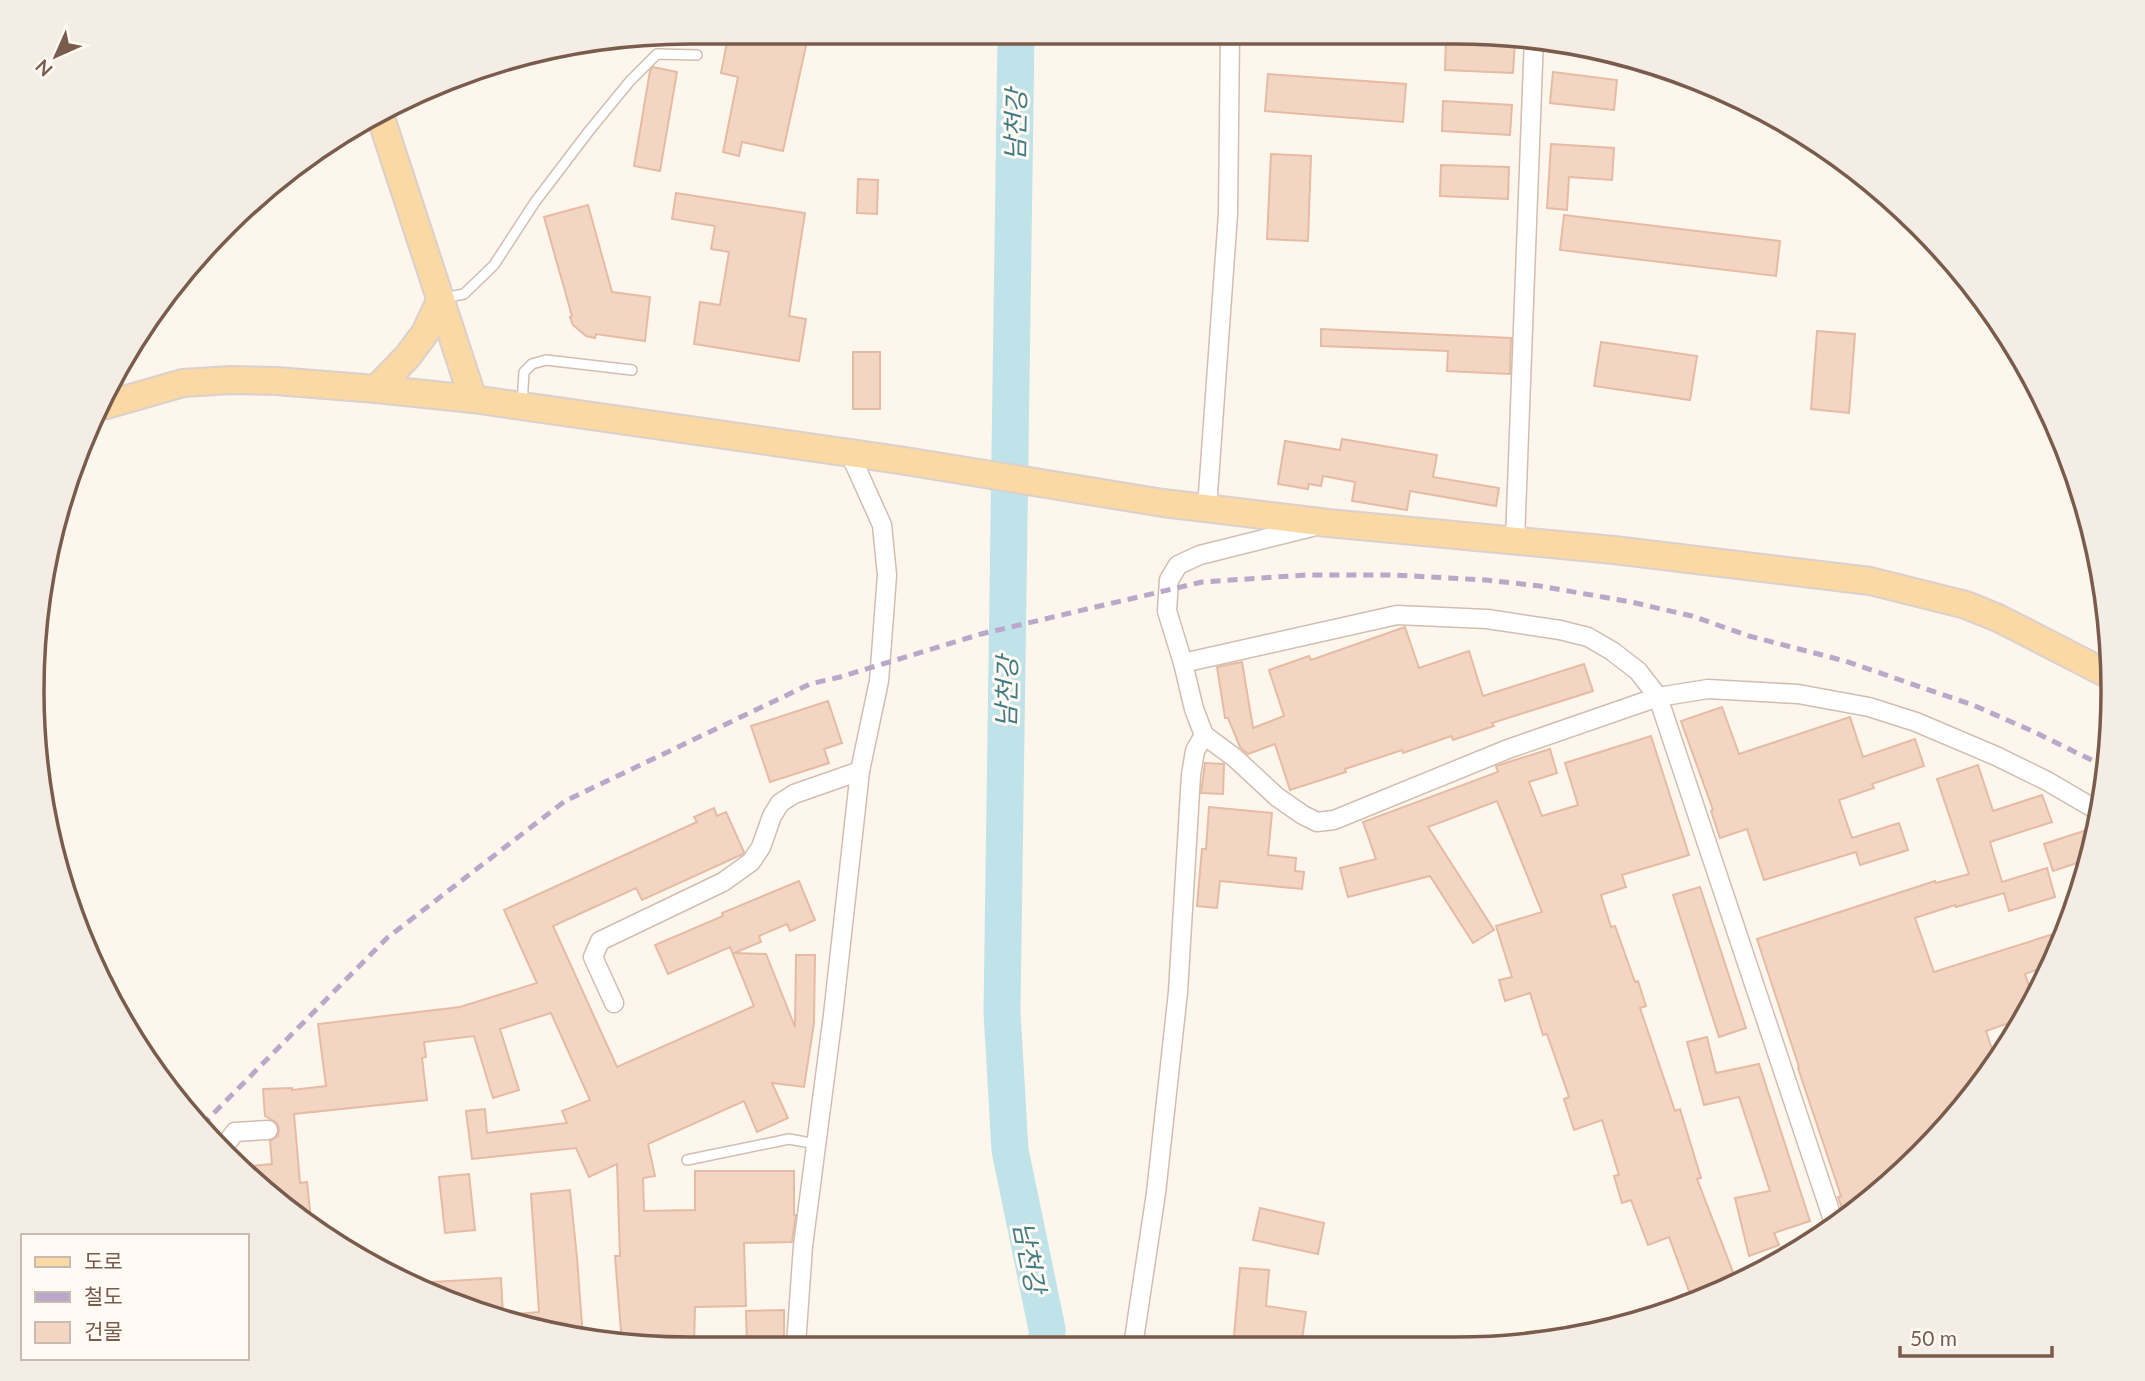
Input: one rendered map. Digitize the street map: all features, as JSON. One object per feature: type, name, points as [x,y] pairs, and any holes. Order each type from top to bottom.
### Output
[{"type":"main road","points":[[382,122],[473,399]]},
{"type":"main road","points":[[376,389],[408,356],[425,333],[441,299]]},
{"type":"main road","points":[[110,404],[183,383],[231,380],[276,380],[376,389],[473,399],[899,460],[1163,503],[1328,523],[1614,550],[1870,581],[1966,605],[1998,618],[2101,671]]},
{"type":"street","points":[[1207,508],[1228,214],[1230,44]]},
{"type":"street","points":[[1515,540],[1534,48]]},
{"type":"street","points":[[797,1337],[803,1247],[833,1015],[860,771],[879,681],[887,575],[882,525],[850,454]]},
{"type":"street","points":[[1328,523],[1200,555],[1178,565],[1169,580],[1167,611],[1194,709],[1204,735],[1235,758],[1278,797],[1317,822],[1334,820],[1508,749],[1658,697],[1708,689],[1798,694],[1870,707],[1916,722],[1996,756],[2091,807]]},
{"type":"street","points":[[1183,663],[1397,615],[1487,619],[1560,630],[1588,637],[1638,671],[1658,697],[1832,1216]]},
{"type":"street","points":[[1134,1337],[1156,1193],[1178,992],[1191,775],[1195,751],[1204,735]]},
{"type":"street","points":[[614,1003],[593,957],[600,941],[723,882],[751,862],[761,847],[772,816],[780,803],[794,793],[860,771]]},
{"type":"street","points":[[227,1142],[235,1132],[268,1130]]},
{"type":"lane","points":[[441,299],[464,294],[494,265],[534,202],[630,81],[657,54],[697,55]]},
{"type":"lane","points":[[522,406],[524,372],[533,364],[546,360],[632,370]]},
{"type":"lane","points":[[687,1160],[789,1139],[816,1144]]},
{"type":"building","points":[[727,44],[806,44],[783,151],[742,142],[739,156],[723,152],[738,77],[721,73]]},
{"type":"building","points":[[1446,44],[1515,47],[1513,73],[1445,70]]},
{"type":"building","points":[[653,67],[677,72],[660,171],[634,166],[650,71]]},
{"type":"building","points":[[1553,72],[1617,80],[1614,110],[1550,103]]},
{"type":"building","points":[[1268,74],[1406,84],[1403,122],[1265,111]]},
{"type":"building","points":[[1443,101],[1512,105],[1510,135],[1442,131]]},
{"type":"building","points":[[1551,144],[1614,148],[1612,180],[1569,177],[1567,210],[1547,208]]},
{"type":"building","points":[[1271,154],[1311,156],[1308,241],[1267,239]]},
{"type":"building","points":[[1441,165],[1509,167],[1508,199],[1440,196]]},
{"type":"building","points":[[858,179],[878,180],[877,214],[857,213]]},
{"type":"building","points":[[676,193],[805,213],[789,316],[806,319],[799,361],[694,344],[700,302],[720,305],[729,252],[711,249],[715,226],[672,219]]},
{"type":"building","points":[[588,205],[612,292],[650,297],[645,341],[596,334],[595,338],[586,336],[573,325],[544,217]]},
{"type":"building","points":[[1564,215],[1780,241],[1776,276],[1560,250]]},
{"type":"building","points":[[1321,329],[1511,338],[1510,374],[1447,371],[1448,351],[1321,346]]},
{"type":"building","points":[[1817,331],[1855,334],[1849,413],[1811,409]]},
{"type":"building","points":[[1601,342],[1697,356],[1690,400],[1594,386]]},
{"type":"building","points":[[853,352],[880,352],[880,409],[853,409]]},
{"type":"building","points":[[1342,439],[1437,455],[1433,477],[1499,488],[1496,506],[1410,491],[1407,510],[1352,501],[1355,482],[1323,476],[1321,486],[1309,484],[1308,489],[1278,484],[1285,441],[1340,450]]},
{"type":"building","points":[[1405,627],[1419,668],[1469,651],[1483,696],[1584,664],[1593,691],[1492,723],[1494,726],[1453,740],[1451,736],[1403,753],[1402,750],[1290,790],[1275,744],[1248,754],[1240,747],[1228,718],[1225,718],[1217,667],[1242,662],[1253,728],[1284,716],[1269,670],[1309,656],[1311,660]]},
{"type":"building","points":[[828,701],[842,743],[824,749],[829,763],[770,782],[751,726]]},
{"type":"building","points":[[1722,707],[1739,754],[1850,717],[1863,757],[1915,739],[1924,766],[1872,784],[1874,788],[1839,800],[1852,838],[1899,823],[1908,850],[1860,865],[1856,852],[1764,880],[1747,829],[1720,838],[1711,811],[1713,810],[1681,721]]},
{"type":"building","points":[[1651,736],[1689,855],[1622,875],[1626,887],[1601,895],[1611,927],[1615,926],[1635,982],[1638,981],[1646,1006],[1640,1008],[1675,1111],[1680,1109],[1701,1178],[1697,1179],[1734,1274],[1690,1293],[1669,1237],[1648,1245],[1631,1200],[1622,1203],[1614,1176],[1619,1175],[1602,1120],[1574,1130],[1564,1099],[1569,1097],[1547,1034],[1543,1035],[1530,993],[1505,1001],[1499,980],[1512,977],[1496,926],[1542,912],[1497,801],[1428,827],[1494,930],[1473,943],[1430,876],[1348,897],[1340,868],[1376,859],[1363,822],[1498,772],[1496,766],[1550,749],[1557,773],[1529,782],[1542,816],[1578,805],[1565,763]]},
{"type":"building","points":[[1205,763],[1224,764],[1223,794],[1201,793]]},
{"type":"building","points":[[1978,765],[1993,811],[2042,795],[2052,822],[1990,842],[2002,882],[2047,868],[2055,897],[2009,911],[2004,893],[1915,918],[1934,972],[2054,934],[2038,969],[2025,974],[2029,987],[2009,1023],[1986,1031],[1992,1050],[1968,1084],[1912,1148],[1842,1208],[1838,1197],[1841,1196],[1757,939],[1935,881],[1936,883],[1969,874],[1937,779]]},
{"type":"building","points":[[1209,807],[1272,813],[1268,855],[1296,858],[1295,871],[1304,872],[1302,889],[1220,881],[1217,908],[1197,906]]},
{"type":"building","points":[[714,808],[717,816],[726,812],[743,854],[642,900],[636,888],[553,926],[617,1067],[754,1006],[730,947],[668,974],[655,945],[799,881],[815,920],[790,931],[787,924],[759,936],[761,942],[734,953],[766,954],[795,1027],[796,955],[815,955],[814,1023],[804,1087],[772,1083],[788,1118],[757,1132],[744,1101],[648,1144],[655,1176],[643,1178],[644,1211],[695,1210],[695,1171],[794,1171],[796,1215],[792,1242],[744,1243],[746,1306],[695,1307],[694,1337],[621,1333],[615,1256],[620,1256],[617,1164],[589,1177],[576,1148],[472,1159],[466,1111],[485,1109],[487,1133],[567,1123],[562,1111],[590,1100],[551,1013],[500,1029],[519,1090],[493,1098],[474,1036],[424,1042],[426,1057],[422,1058],[427,1100],[294,1114],[300,1183],[307,1182],[310,1213],[252,1166],[272,1164],[270,1141],[278,1136],[279,1129],[277,1123],[265,1116],[263,1089],[292,1090],[326,1086],[318,1024],[460,1007],[537,983],[504,910],[697,822],[694,817]]},
{"type":"building","points":[[2086,830],[2078,863],[2053,871],[2044,844]]},
{"type":"building","points":[[1700,887],[1746,1028],[1719,1037],[1673,895]]},
{"type":"building","points":[[1707,1037],[1716,1073],[1759,1064],[1810,1221],[1774,1233],[1779,1245],[1749,1256],[1735,1198],[1770,1191],[1739,1097],[1704,1105],[1687,1042]]},
{"type":"building","points":[[469,1174],[475,1230],[445,1233],[439,1177]]},
{"type":"building","points":[[570,1190],[582,1328],[519,1314],[539,1312],[531,1194]]},
{"type":"building","points":[[1260,1208],[1324,1223],[1318,1254],[1253,1240]]},
{"type":"building","points":[[1240,1268],[1269,1270],[1266,1306],[1306,1312],[1302,1337],[1234,1337]]},
{"type":"building","points":[[501,1278],[503,1309],[483,1303],[429,1282]]},
{"type":"building","points":[[784,1310],[784,1337],[747,1337],[746,1311]]},
{"type":"waterway","name":"남천강","points":[[1016,44],[1002,1012],[1010,1150],[1047,1337]]},
{"type":"railway","points":[[207,1120],[387,938],[565,801],[810,684],[981,634],[1202,582],[1306,575],[1394,575],[1540,586],[1631,602],[1692,616],[1749,636],[1845,661],[1973,705],[2097,763]]}]
